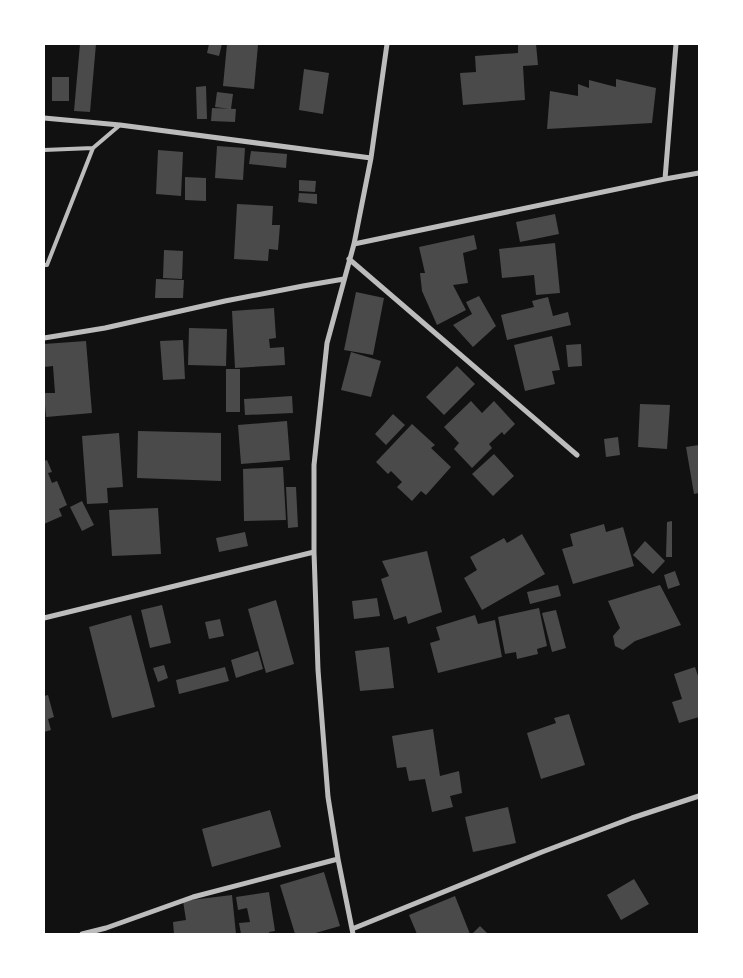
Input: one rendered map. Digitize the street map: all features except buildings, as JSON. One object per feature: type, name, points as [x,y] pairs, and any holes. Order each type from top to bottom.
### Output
[{"type":"street","points":[[387,44],[371,158],[354,244],[327,343],[314,465],[314,552],[318,670],[328,797],[352,932],[542,852],[632,818],[699,796]]},
{"type":"street","points":[[665,179],[676,44]]},
{"type":"street","points":[[44,118],[120,125],[371,158]]},
{"type":"street","points":[[354,244],[699,173]]},
{"type":"street","points":[[349,259],[577,455]]},
{"type":"street","points":[[44,338],[105,328],[344,279]]},
{"type":"street","points":[[44,618],[314,552]]},
{"type":"street","points":[[82,934],[106,928],[192,897],[338,860]]},
{"type":"lane","points":[[44,265],[47,265],[93,148],[120,125]]},
{"type":"lane","points":[[44,150],[93,148]]}]
